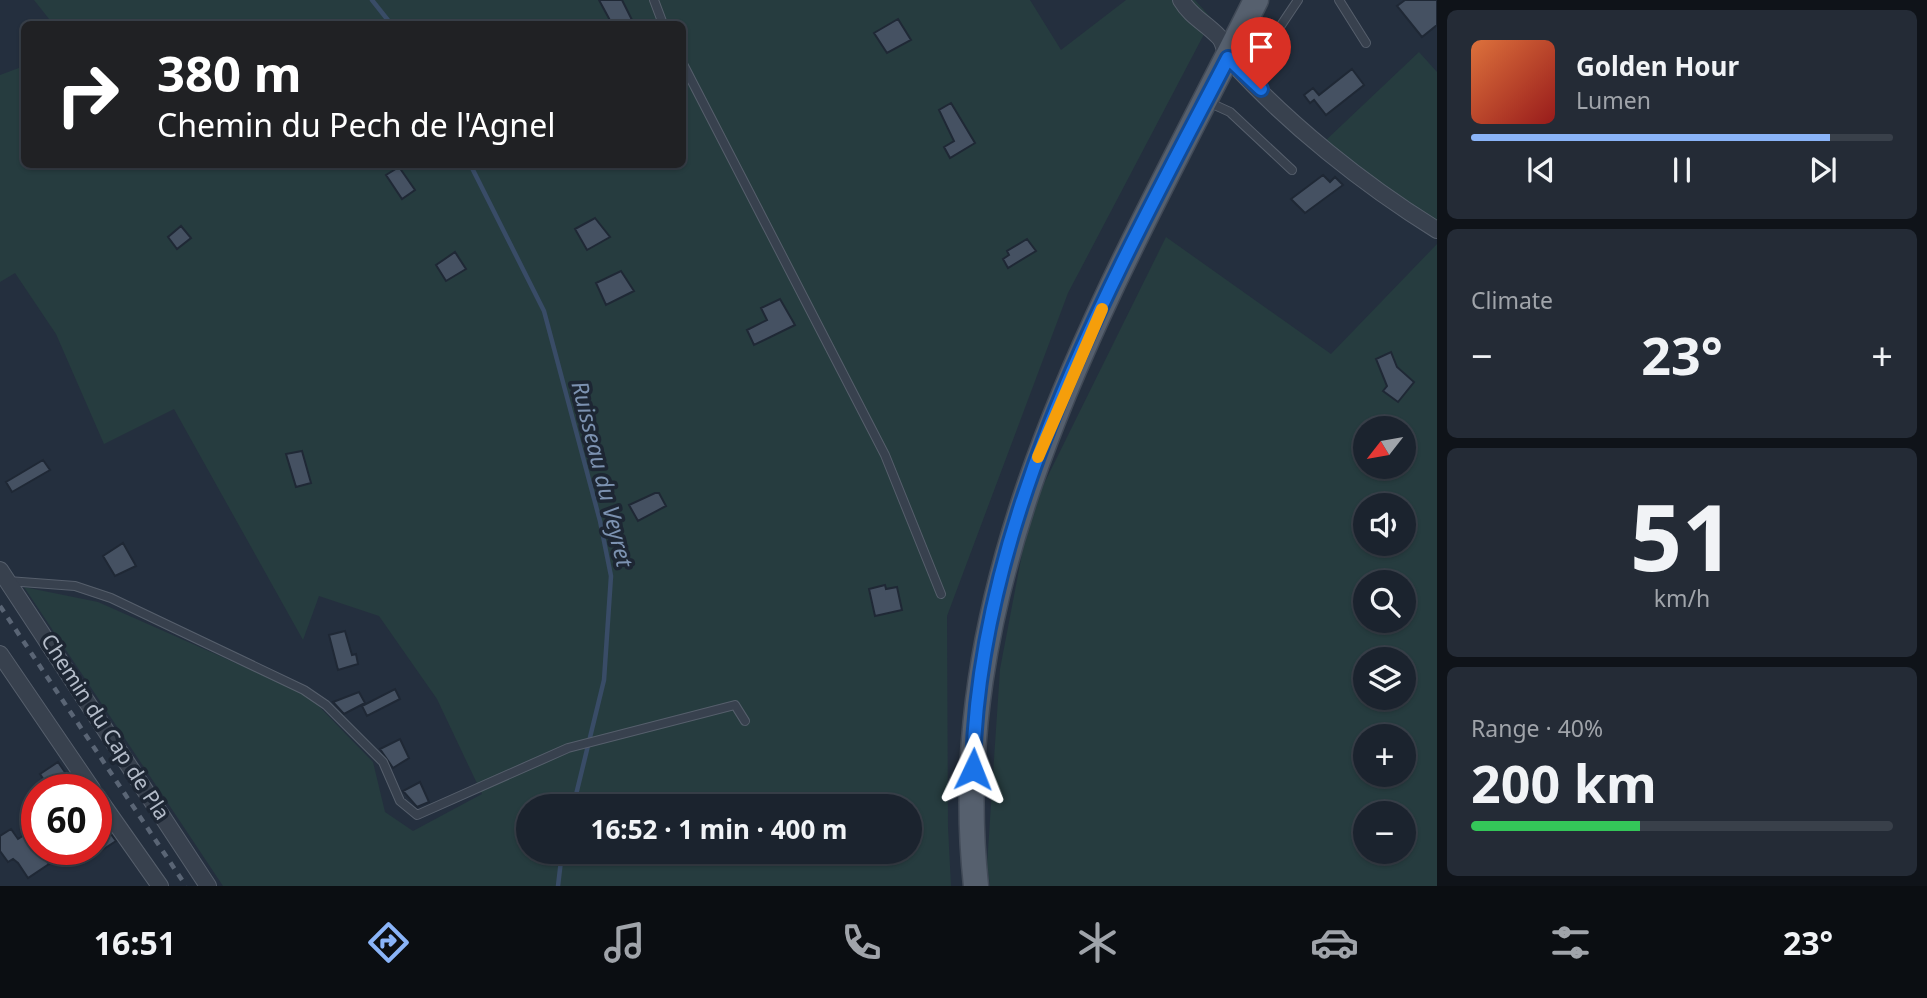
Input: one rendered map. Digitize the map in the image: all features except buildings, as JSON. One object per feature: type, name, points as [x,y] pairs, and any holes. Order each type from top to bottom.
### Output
[{"type":"main road","points":[[976,886],[972,819],[975,708],[990,615],[1012,531],[1040,452],[1093,328],[1202,100],[1224,49],[1240,0]]},
{"type":"main road","points":[[966,886],[961,817],[965,708],[982,603],[1004,521],[1030,442],[1066,354],[1224,49],[1256,0]]},
{"type":"street","points":[[1181,0],[1190,15],[1247,76],[1385,198],[1437,229]]},
{"type":"street","name":"Chemin du Cap de Pla","points":[[4,576],[208,886]]},
{"type":"street","points":[[0,654],[82,774]]},
{"type":"street","points":[[112,818],[160,886]]},
{"type":"lane","points":[[654,0],[662,21]]},
{"type":"lane","points":[[1224,49],[1250,0]]},
{"type":"lane","points":[[1247,76],[1298,0]]},
{"type":"lane","points":[[1339,0],[1366,43]]},
{"type":"lane","points":[[686,70],[885,455],[941,594]]},
{"type":"lane","points":[[1186,117],[1202,100],[1230,112],[1292,170]]},
{"type":"lane","points":[[4,576],[75,586],[111,598],[304,690],[326,705],[383,762],[400,801],[417,815],[568,748],[735,705],[745,721]]},
{"type":"green space","points":[[34,0],[1030,0],[1061,50],[1126,0],[1195,0],[1212,19],[1068,293],[947,616],[948,827],[951,886],[223,886],[24,587],[98,602],[308,695],[373,762],[385,812],[413,831],[482,794],[437,699],[379,616],[319,596],[303,640],[174,409],[104,444],[56,334],[15,273],[0,282],[0,75],[21,67],[21,168],[686,168],[686,21],[51,21]]},
{"type":"green space","points":[[1419,52],[1437,72],[1437,227],[1324,142]]},
{"type":"green space","points":[[1166,237],[1331,354],[1437,244],[1437,886],[990,886],[987,865],[1000,669],[1030,512]]},
{"type":"waterway","name":"Ruisseau du Veyret","points":[[372,0],[389,21]]},
{"type":"waterway","name":"Ruisseau du Veyret","points":[[472,168],[544,311],[600,521],[611,576],[604,680],[576,794]]},
{"type":"waterway","name":"Ruisseau du Veyret","points":[[558,886],[561,864]]},
{"type":"railway","points":[[0,606],[186,886]]},
{"type":"slow traffic","points":[[1038,457],[1102,309]]},
{"type":"route","points":[[973,769],[975,708],[990,615],[1012,531],[1052,422],[1102,308],[1228,58],[1261,89]]}]
